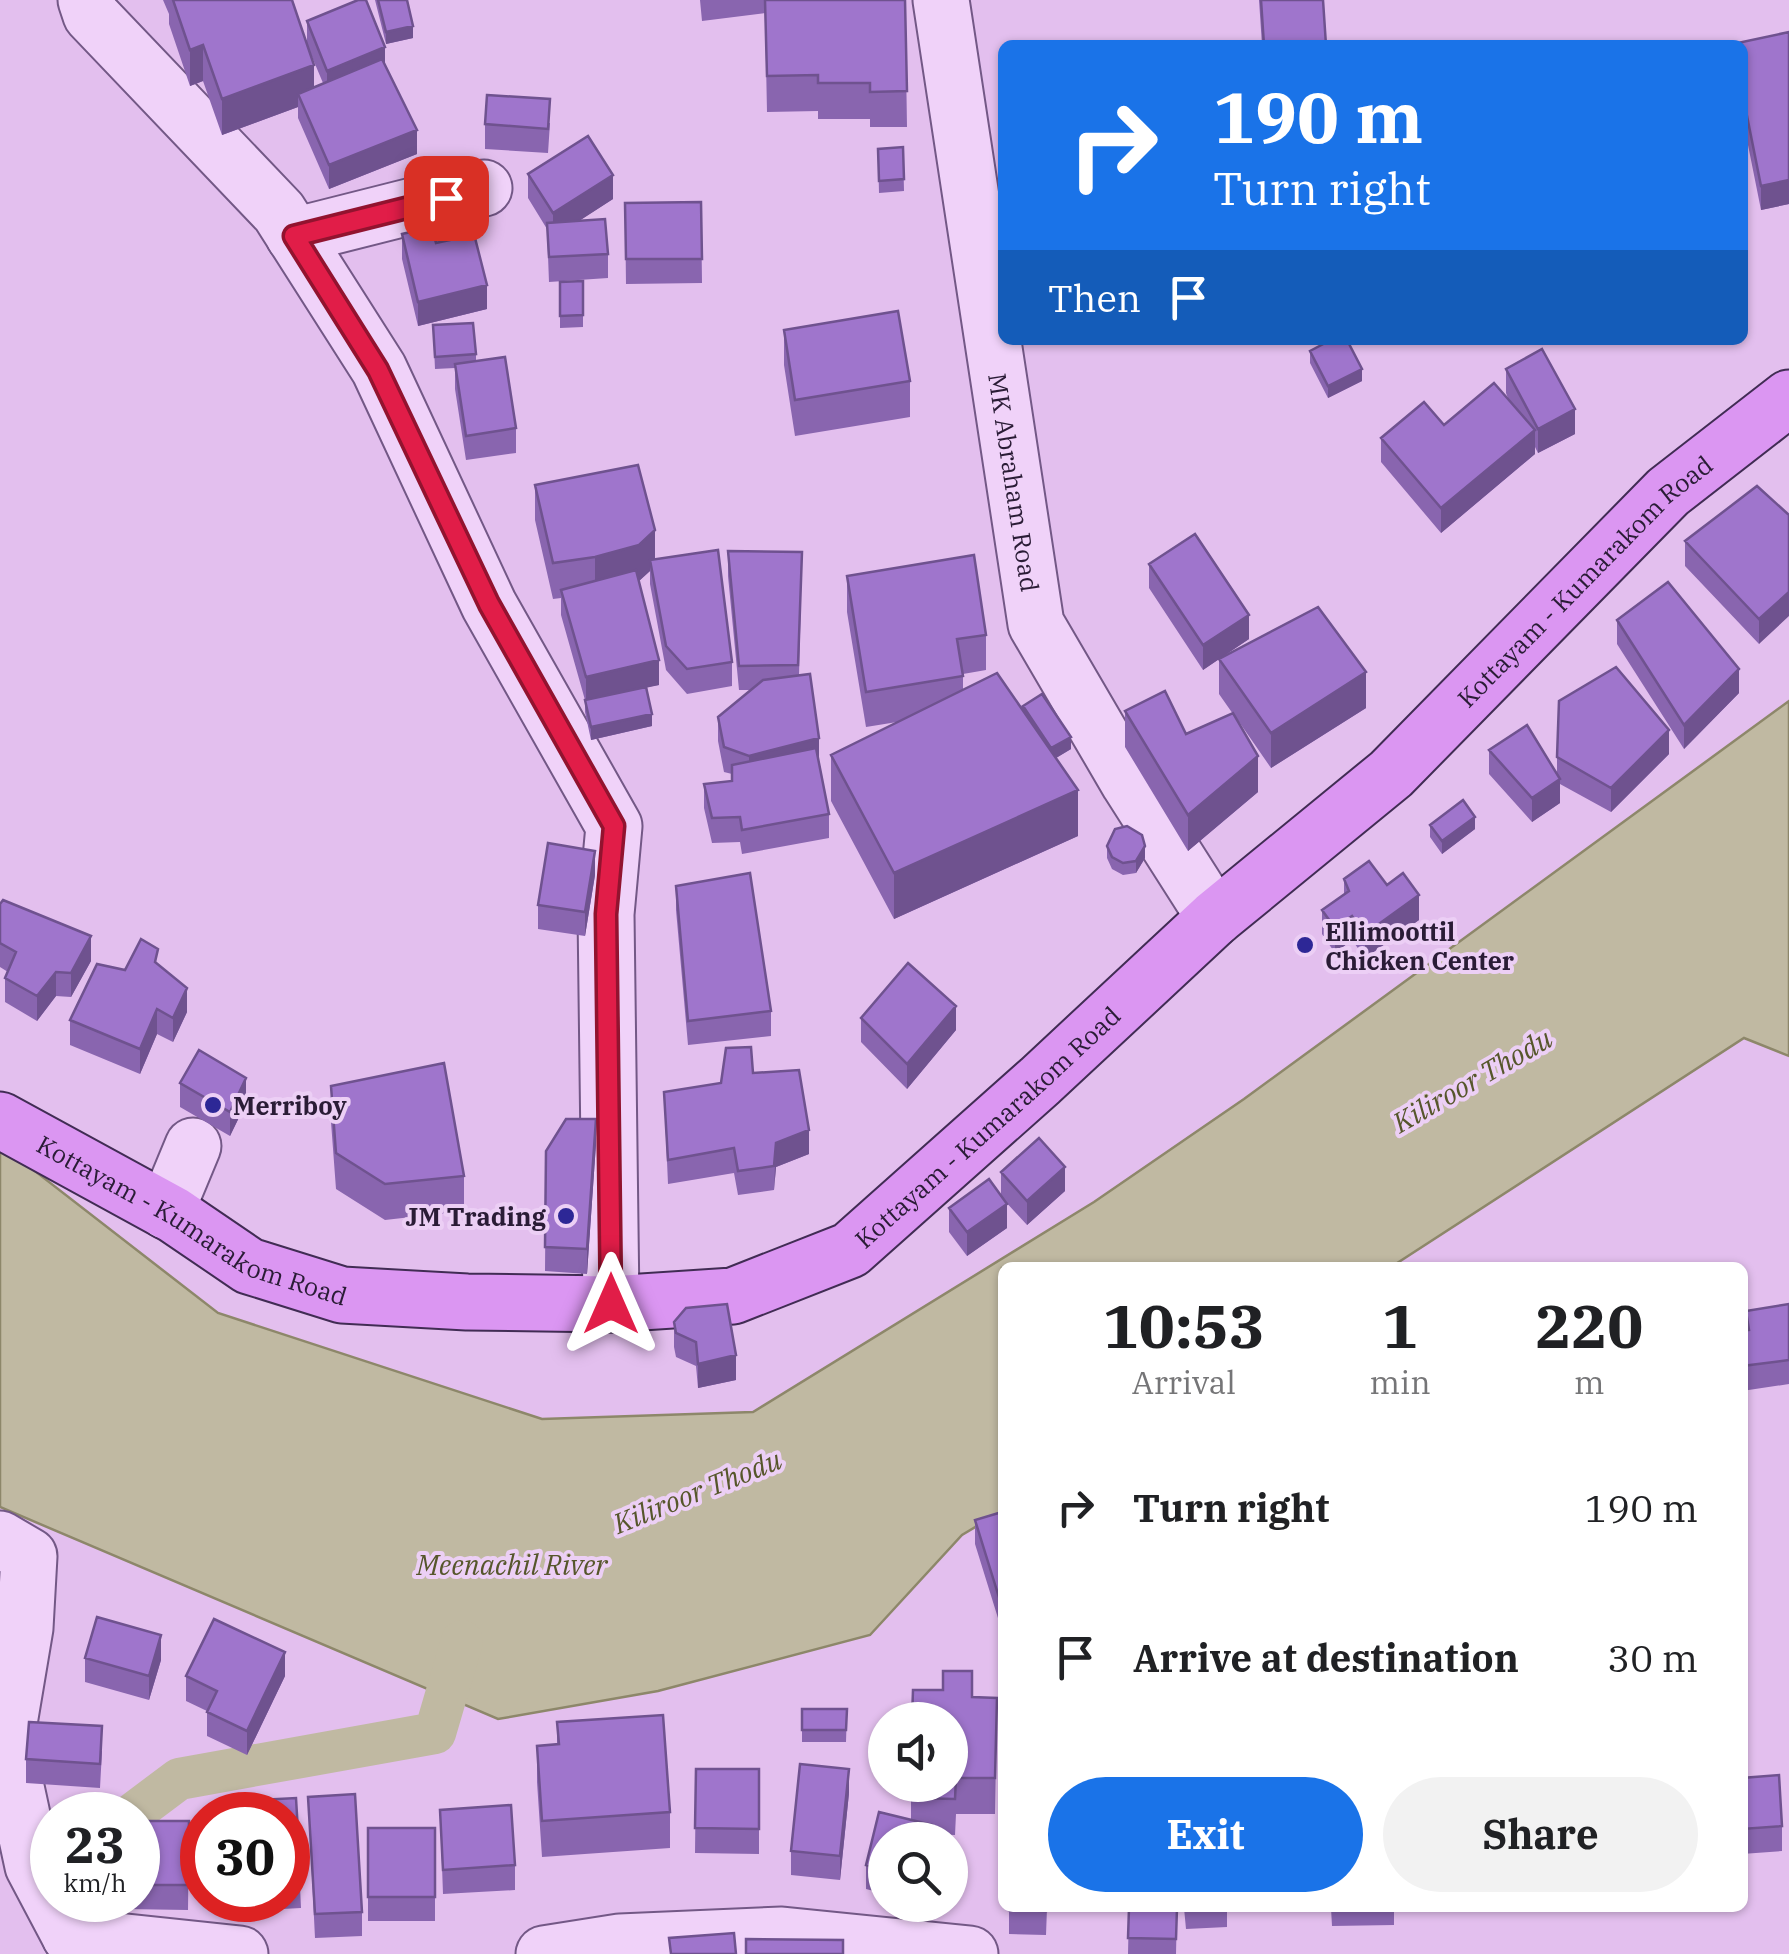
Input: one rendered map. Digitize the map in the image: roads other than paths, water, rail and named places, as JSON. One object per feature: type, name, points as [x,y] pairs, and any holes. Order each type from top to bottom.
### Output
[{"type":"main road","name":"Kottayam - Kumarakom Road","points":[[0,1120],[166,1210],[249,1266],[342,1295],[611,1304],[734,1296],[850,1250],[1040,1082],[1214,918],[1391,774],[1668,492],[1789,398]]},
{"type":"street","points":[[86,0],[91,14],[279,212],[378,370],[489,604],[614,826],[606,914],[611,1304]]},
{"type":"street","name":"MK Abraham Road","points":[[942,0],[1036,624],[1128,784],[1214,918]]},
{"type":"street","points":[[294,236],[484,188]]},
{"type":"street","points":[[166,1210],[193,1146]]},
{"type":"street","points":[[0,1539],[29,1556],[25,1628],[6,1742],[33,1866],[64,1945],[240,1954]]},
{"type":"street","points":[[544,1954],[620,1942],[782,1935],[874,1949],[970,1954]]},
{"type":"water","name":"Meenachil River","points":[[1789,701],[1789,1056],[1744,1038],[1399,1262],[998,1262],[998,1513],[962,1535],[870,1635],[658,1691],[498,1719],[0,1507],[0,1144],[218,1313],[542,1419],[753,1412],[1094,1202],[1244,1099]]},
{"type":"waterway","points":[[160,1793],[179,1779],[435,1733],[462,1641]]},
{"type":"waterway","points":[[91,1922],[92,1954]]},
{"type":"place","name":"Ellimoottil Chicken Center","points":[[1305,945]]},
{"type":"place","name":"Merriboy","points":[[213,1105]]},
{"type":"place","name":"JM Trading","points":[[566,1216]]},
{"type":"water label","name":"Kiliroor Thodu","points":[[1472,1080]]},
{"type":"water label","name":"Kiliroor Thodu","points":[[697,1491]]}]
